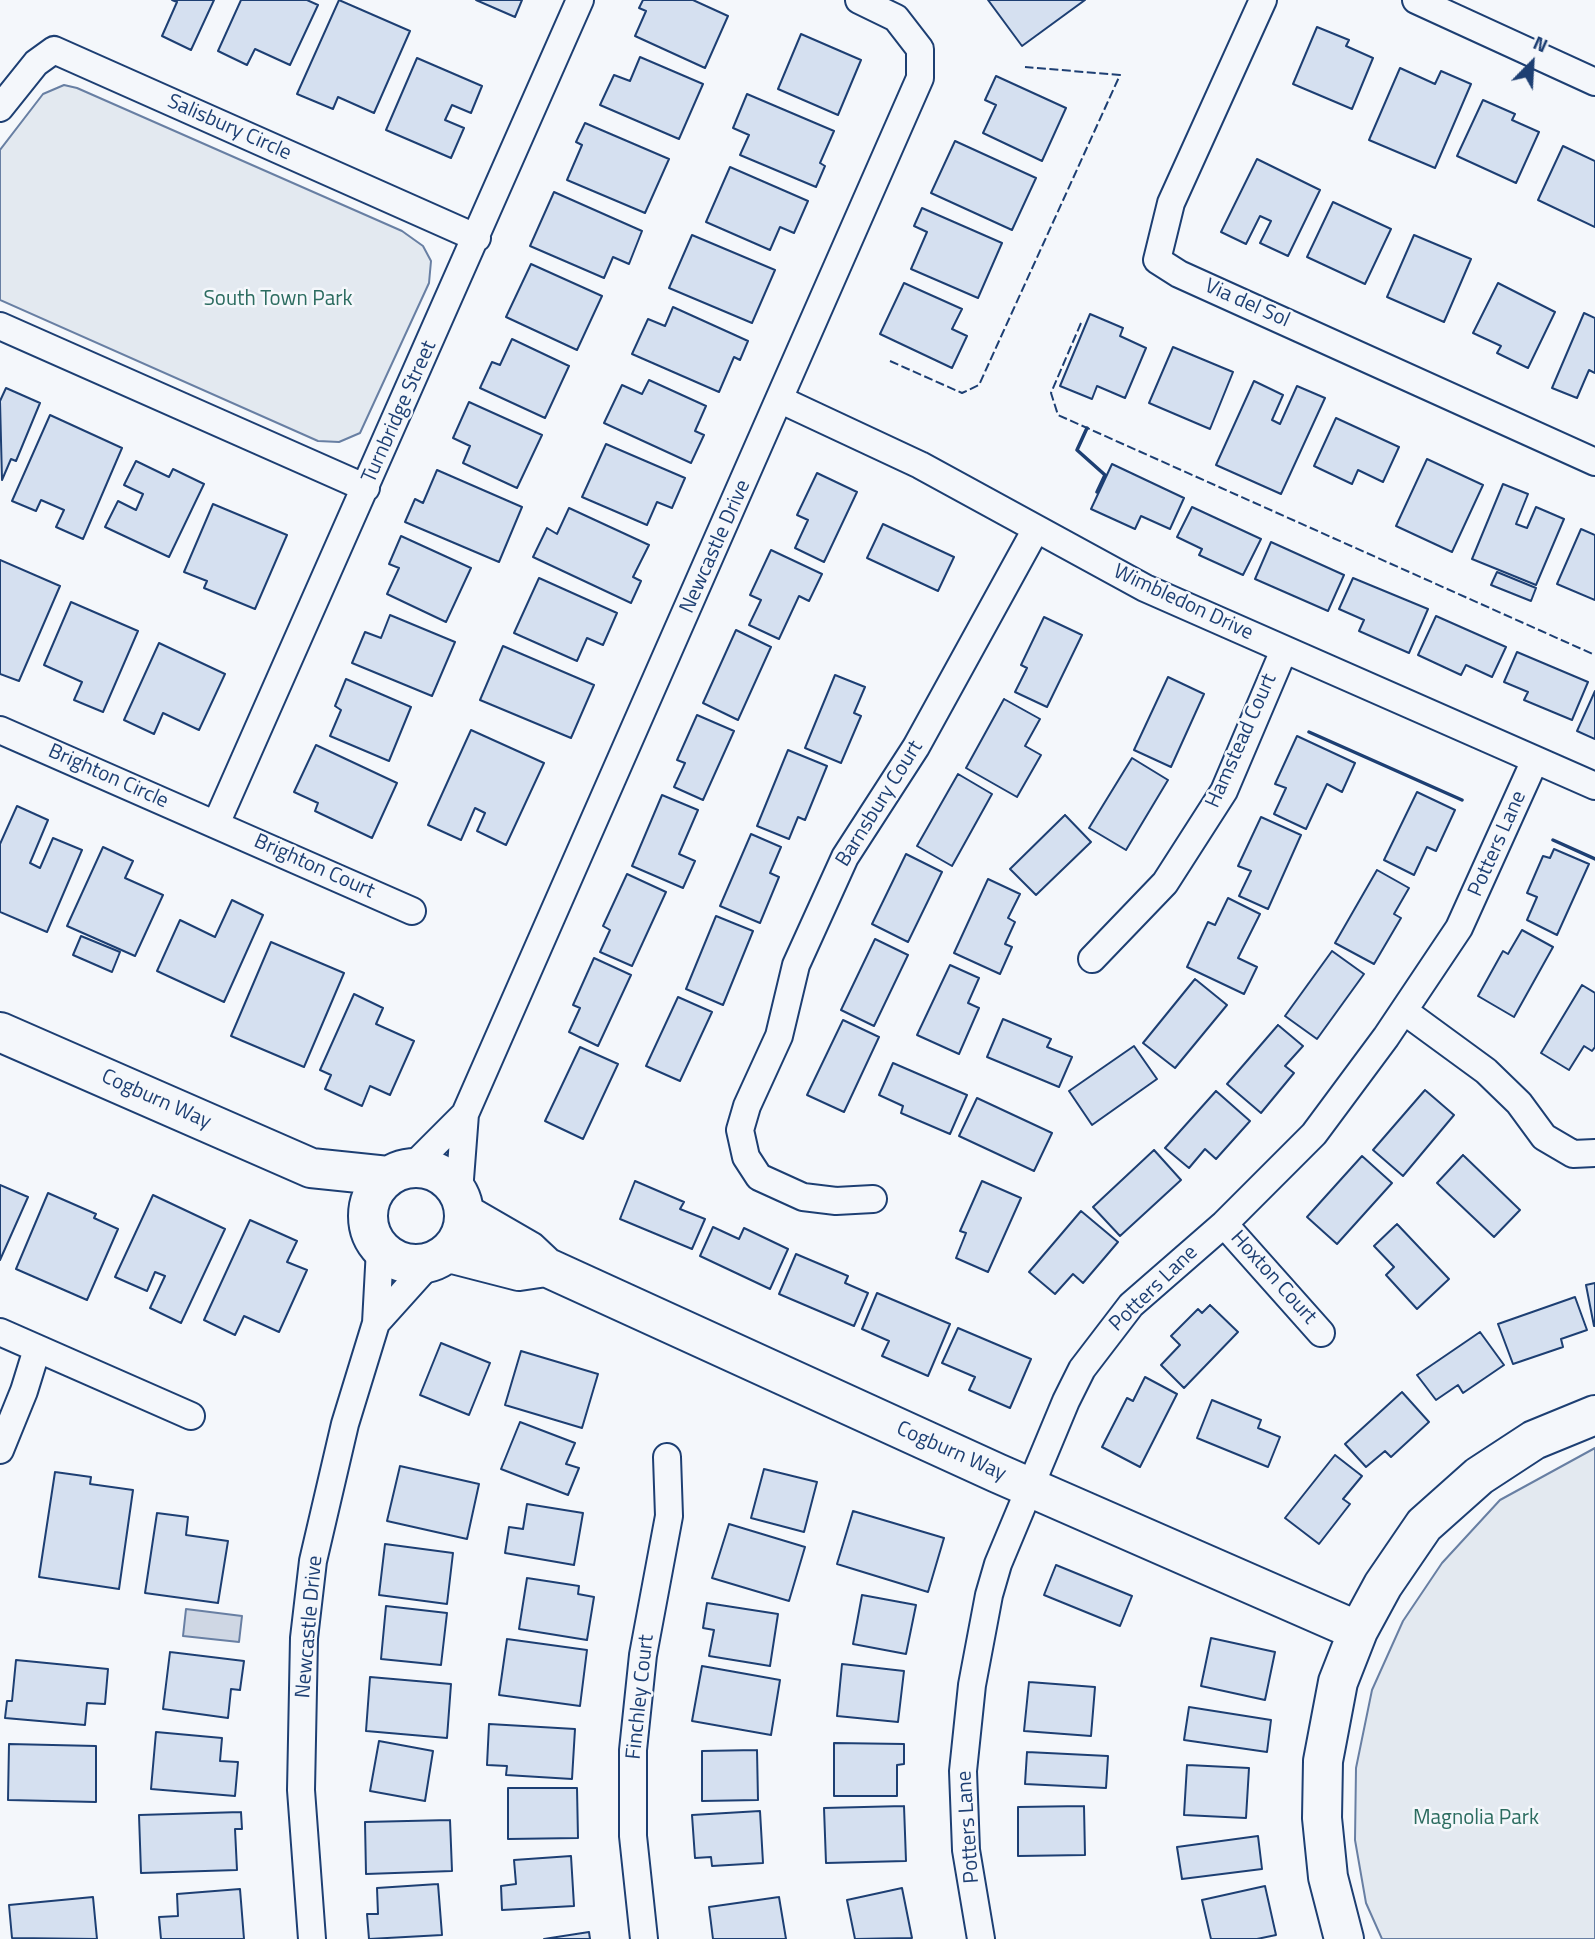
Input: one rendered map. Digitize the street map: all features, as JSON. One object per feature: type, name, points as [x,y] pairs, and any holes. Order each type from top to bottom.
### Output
[{"type":"street","name":"Turnbridge Street","points":[[216,824],[580,0]]},
{"type":"street","name":"Newcastle Drive","points":[[462,1203],[465,1114],[781,400],[920,78],[920,49],[896,18],[859,0]]},
{"type":"street","name":"Via del Sol","points":[[1263,0],[1171,204],[1157,260],[1179,274],[1595,463]]},
{"type":"street","points":[[1416,0],[1595,82]]},
{"type":"street","name":"Salisbury Circle","points":[[0,108],[36,63],[54,50],[477,238]]},
{"type":"street","points":[[0,326],[366,488]]},
{"type":"street","name":"Wimbledon Drive","points":[[781,400],[920,465],[1145,589],[1595,786]]},
{"type":"street","name":"Barnsbury Court","points":[[873,1199],[836,1201],[803,1197],[759,1177],[746,1157],[740,1130],[747,1106],[779,1036],[796,965],[845,857],[916,747],[1036,529]]},
{"type":"street","name":"Hamstead Court","points":[[1092,959],[1165,883],[1224,791],[1283,650]]},
{"type":"street","name":"Brighton Circle","points":[[0,730],[216,824]]},
{"type":"street","name":"Potters Lane","points":[[981,1939],[966,1850],[964,1759],[972,1685],[989,1595],[1029,1487],[1066,1401],[1103,1340],[1159,1278],[1224,1224],[1314,1134],[1404,1011],[1460,928],[1535,760]]},
{"type":"street","name":"Brighton Court","points":[[216,824],[412,911]]},
{"type":"street","points":[[1404,1011],[1486,1071],[1518,1103],[1544,1137],[1573,1154],[1595,1153]]},
{"type":"street","name":"Cogburn Way","points":[[1,1032],[311,1168],[400,1171]]},
{"type":"street","name":"Newcastle Drive","points":[[400,1171],[465,1114]]},
{"type":"street","name":"Cogburn Way","points":[[311,1168],[373,1235]]},
{"type":"street","points":[[400,1171],[439,1172],[462,1203],[461,1236],[439,1258],[404,1263],[373,1235],[371,1196],[400,1171]]},
{"type":"street","name":"Cogburn Way","points":[[462,1203],[529,1251],[546,1267],[1029,1487],[1358,1631]]},
{"type":"street","name":"Hoxton Court","points":[[1224,1224],[1321,1333]]},
{"type":"street","name":"Newcastle Drive","points":[[312,1939],[301,1790],[304,1638],[316,1549],[345,1424],[376,1323],[373,1235]]},
{"type":"street","name":"Newcastle Drive","points":[[376,1323],[439,1258]]},
{"type":"street","name":"Cogburn Way","points":[[439,1258],[519,1270],[546,1267]]},
{"type":"street","points":[[0,1332],[191,1416]]},
{"type":"street","points":[[0,1450],[24,1391],[37,1349]]},
{"type":"street","points":[[1344,1939],[1328,1877],[1322,1818],[1323,1761],[1338,1682],[1358,1631],[1382,1585],[1424,1525],[1479,1476],[1534,1440],[1595,1415]]},
{"type":"street","name":"Finchley Court","points":[[644,1939],[634,1836],[633,1750],[643,1655],[669,1516],[667,1457]]},
{"type":"green space","name":"South Town Park","points":[[64,85],[77,88],[402,231],[423,246],[431,261],[429,283],[360,433],[339,442],[318,441],[0,300],[0,150],[43,94]]},
{"type":"green space","name":"Magnolia Park","points":[[1595,1448],[1595,1939],[1382,1939],[1366,1903],[1355,1840],[1356,1768],[1372,1690],[1403,1621],[1442,1563],[1500,1500]]},
{"type":"shaded area","points":[[186,1609],[242,1616],[239,1642],[183,1636]]},
{"type":"building","points":[[172,0],[214,0],[191,50],[162,36],[177,2]]},
{"type":"building","points":[[241,0],[307,0],[318,5],[290,65],[255,49],[247,65],[218,51]]},
{"type":"building","points":[[339,0],[410,31],[374,113],[338,97],[333,109],[297,94]]},
{"type":"building","points":[[476,0],[522,0],[515,17]]},
{"type":"building","points":[[643,0],[693,0],[728,16],[705,68],[635,36],[646,11],[639,8]]},
{"type":"building","points":[[988,0],[1085,0],[1022,46]]},
{"type":"building","points":[[1317,27],[1349,40],[1346,46],[1373,58],[1352,109],[1293,84]]},
{"type":"building","points":[[801,34],[861,60],[838,115],[778,89]]},
{"type":"building","points":[[640,57],[703,84],[679,139],[600,105],[614,75],[630,81]]},
{"type":"building","points":[[417,58],[482,86],[471,113],[452,105],[445,120],[464,128],[451,158],[386,130]]},
{"type":"building","points":[[1400,68],[1435,84],[1441,71],[1471,84],[1435,168],[1369,140]]},
{"type":"building","points":[[996,76],[1066,108],[1042,161],[983,133],[996,105],[985,100]]},
{"type":"building","points":[[747,94],[834,131],[820,163],[825,166],[816,187],[740,155],[749,135],[733,128]]},
{"type":"building","points":[[1483,100],[1515,114],[1512,120],[1539,132],[1516,183],[1457,156]]},
{"type":"building","points":[[585,123],[669,159],[645,213],[567,180],[582,145],[576,142]]},
{"type":"building","points":[[955,141],[1036,178],[1012,230],[931,193]]},
{"type":"building","points":[[1563,146],[1595,161],[1595,227],[1538,200]]},
{"type":"building","points":[[1257,159],[1320,190],[1288,256],[1260,243],[1271,221],[1260,216],[1246,244],[1221,232]]},
{"type":"building","points":[[730,167],[808,201],[794,233],[780,227],[770,250],[706,222]]},
{"type":"building","points":[[554,192],[642,231],[629,264],[613,257],[604,278],[530,246]]},
{"type":"building","points":[[1333,202],[1391,229],[1365,284],[1307,257]]},
{"type":"building","points":[[922,208],[1002,243],[978,298],[911,269],[927,232],[914,226]]},
{"type":"building","points":[[692,235],[775,270],[752,323],[669,288]]},
{"type":"building","points":[[1414,235],[1471,259],[1444,322],[1387,297]]},
{"type":"building","points":[[531,264],[602,296],[577,350],[506,317]]},
{"type":"building","points":[[904,283],[962,309],[952,329],[967,336],[952,368],[880,334]]},
{"type":"building","points":[[1498,283],[1555,312],[1528,368],[1497,353],[1501,346],[1473,333]]},
{"type":"building","points":[[673,307],[748,341],[740,360],[734,357],[719,392],[632,354],[648,319],[665,326]]},
{"type":"building","points":[[1584,313],[1595,318],[1595,373],[1589,370],[1577,398],[1552,388]]},
{"type":"building","points":[[1090,314],[1123,328],[1120,336],[1146,348],[1125,398],[1097,386],[1092,399],[1060,386]]},
{"type":"building","points":[[512,339],[569,366],[545,418],[480,388],[492,362],[500,365]]},
{"type":"building","points":[[1173,347],[1233,372],[1210,429],[1149,403]]},
{"type":"building","points":[[649,380],[706,406],[695,431],[704,435],[691,463],[604,423],[622,385],[642,394]]},
{"type":"building","points":[[1254,381],[1283,395],[1272,420],[1280,424],[1297,386],[1325,398],[1281,494],[1216,465]]},
{"type":"building","points":[[6,388],[40,403],[16,461],[11,459],[2,480],[0,401]]},
{"type":"building","points":[[469,402],[542,435],[517,488],[463,463],[470,446],[453,438]]},
{"type":"building","points":[[50,415],[122,448],[83,539],[56,527],[64,510],[41,500],[36,511],[12,501]]},
{"type":"building","points":[[1336,418],[1399,447],[1383,482],[1358,470],[1352,484],[1314,466]]},
{"type":"building","points":[[606,444],[685,478],[672,508],[657,502],[647,525],[582,497]]},
{"type":"building","points":[[1427,459],[1483,485],[1452,552],[1396,526]]},
{"type":"building","points":[[136,461],[169,477],[173,469],[204,484],[169,557],[105,527],[118,501],[136,510],[143,494],[124,485]]},
{"type":"building","points":[[1112,464],[1184,498],[1170,529],[1141,516],[1135,529],[1091,509]]},
{"type":"building","points":[[437,470],[522,507],[499,562],[405,522],[415,499],[423,503]]},
{"type":"building","points":[[817,473],[857,492],[824,562],[795,548],[808,520],[797,515]]},
{"type":"building","points":[[1503,484],[1528,494],[1516,524],[1527,528],[1536,507],[1564,519],[1536,585],[1472,559]]},
{"type":"building","points":[[213,504],[287,535],[255,609],[204,588],[207,581],[184,572]]},
{"type":"building","points":[[1192,507],[1261,539],[1243,575],[1199,555],[1202,549],[1177,537]]},
{"type":"building","points":[[569,508],[649,545],[633,577],[641,581],[631,603],[533,557],[547,528],[557,534]]},
{"type":"building","points":[[883,524],[954,557],[938,591],[867,558]]},
{"type":"building","points":[[1581,529],[1595,535],[1595,600],[1557,584]]},
{"type":"building","points":[[401,536],[471,568],[446,622],[387,594],[399,568],[389,564]]},
{"type":"building","points":[[1271,542],[1344,575],[1328,611],[1255,579]]},
{"type":"building","points":[[771,550],[822,574],[809,601],[799,596],[779,639],[749,625],[761,600],[750,595]]},
{"type":"building","points":[[0,560],[60,586],[19,681],[0,674]]},
{"type":"building","points":[[1497,572],[1536,588],[1531,601],[1491,585]]},
{"type":"building","points":[[539,578],[617,613],[603,645],[587,638],[577,661],[514,633]]},
{"type":"building","points":[[1353,578],[1428,609],[1409,653],[1359,631],[1364,620],[1339,609]]},
{"type":"building","points":[[71,602],[138,631],[103,712],[74,700],[82,682],[44,665]]},
{"type":"building","points":[[390,615],[455,642],[432,696],[352,663],[365,632],[381,638]]},
{"type":"building","points":[[1436,616],[1506,647],[1492,677],[1466,665],[1461,675],[1418,655]]},
{"type":"building","points":[[1044,617],[1082,635],[1047,707],[1015,692],[1027,668],[1021,665]]},
{"type":"building","points":[[736,630],[771,647],[738,720],[703,703]]},
{"type":"building","points":[[159,643],[225,674],[199,730],[163,713],[154,734],[124,720]]},
{"type":"building","points":[[503,646],[594,685],[571,738],[480,700]]},
{"type":"building","points":[[1517,652],[1588,682],[1572,720],[1524,700],[1528,692],[1504,682]]},
{"type":"building","points":[[835,675],[865,687],[854,713],[861,716],[841,763],[805,748]]},
{"type":"building","points":[[1168,677],[1204,694],[1171,767],[1134,750]]},
{"type":"building","points":[[346,679],[411,707],[389,761],[330,736],[341,710],[335,706]]},
{"type":"building","points":[[1595,691],[1595,739],[1577,731]]},
{"type":"building","points":[[1004,699],[1040,719],[1025,746],[1041,755],[1017,797],[966,768]]},
{"type":"building","points":[[697,715],[734,731],[703,800],[674,787],[685,763],[677,760]]},
{"type":"building","points":[[471,730],[544,763],[506,845],[477,831],[485,813],[475,808],[461,840],[428,825]]},
{"type":"building","points":[[1297,736],[1355,763],[1342,792],[1327,784],[1306,829],[1274,814],[1286,788],[1275,784]]},
{"type":"building","points":[[316,745],[397,783],[372,838],[315,811],[318,803],[294,792]]},
{"type":"building","points":[[788,750],[827,766],[805,820],[798,817],[789,839],[757,826]]},
{"type":"building","points":[[1132,758],[1168,780],[1126,850],[1089,828]]},
{"type":"building","points":[[958,774],[992,794],[952,866],[917,846]]},
{"type":"building","points":[[1417,792],[1455,810],[1436,851],[1427,847],[1414,875],[1384,860]]},
{"type":"building","points":[[662,795],[698,810],[679,854],[695,861],[683,888],[632,866]]},
{"type":"building","points":[[17,806],[48,820],[30,863],[40,868],[53,838],[82,850],[47,932],[0,912],[0,844]]},
{"type":"building","points":[[1065,815],[1091,842],[1036,895],[1010,869]]},
{"type":"building","points":[[1261,817],[1301,835],[1268,909],[1239,896],[1251,871],[1238,866]]},
{"type":"building","points":[[751,834],[781,847],[770,873],[779,877],[760,923],[720,906]]},
{"type":"building","points":[[103,847],[133,861],[125,878],[163,895],[135,956],[67,926]]},
{"type":"building","points":[[1554,849],[1589,864],[1557,935],[1527,920],[1537,897],[1527,893],[1543,856],[1550,858]]},
{"type":"building","points":[[906,854],[942,872],[908,942],[872,924]]},
{"type":"building","points":[[1377,870],[1409,888],[1394,914],[1401,918],[1374,964],[1335,943]]},
{"type":"building","points":[[627,874],[666,892],[632,966],[600,952],[610,930],[603,926]]},
{"type":"building","points":[[988,879],[1020,894],[1008,918],[1015,922],[1005,944],[1012,947],[1000,974],[954,953]]},
{"type":"building","points":[[1228,898],[1260,914],[1238,958],[1257,967],[1244,994],[1187,967],[1208,922],[1215,925]]},
{"type":"building","points":[[232,900],[263,915],[224,1002],[157,971],[180,920],[215,937]]},
{"type":"building","points":[[716,916],[753,931],[723,1005],[686,989]]},
{"type":"building","points":[[1522,930],[1553,947],[1514,1017],[1478,996],[1503,951],[1508,954]]},
{"type":"building","points":[[81,936],[120,952],[112,972],[73,955]]},
{"type":"building","points":[[875,939],[908,955],[874,1026],[841,1010]]},
{"type":"building","points":[[271,942],[344,973],[304,1067],[231,1036]]},
{"type":"building","points":[[1332,951],[1364,974],[1317,1039],[1285,1016]]},
{"type":"building","points":[[594,958],[631,975],[598,1046],[569,1032],[580,1008],[573,1005]]},
{"type":"building","points":[[950,965],[979,978],[968,1003],[979,1008],[959,1054],[917,1035]]},
{"type":"building","points":[[1195,979],[1227,1005],[1175,1068],[1143,1043]]},
{"type":"building","points":[[1582,985],[1595,993],[1595,1047],[1592,1051],[1584,1046],[1569,1070],[1541,1053]]},
{"type":"building","points":[[354,994],[383,1008],[376,1024],[414,1041],[390,1095],[370,1086],[362,1106],[325,1089],[331,1075],[320,1070]]},
{"type":"building","points":[[678,997],[712,1012],[680,1081],[646,1066]]},
{"type":"building","points":[[1003,1019],[1051,1039],[1047,1047],[1072,1057],[1059,1087],[987,1057]]},
{"type":"building","points":[[843,1020],[879,1037],[844,1112],[807,1095]]},
{"type":"building","points":[[1278,1025],[1303,1046],[1285,1066],[1294,1073],[1261,1113],[1227,1084]]},
{"type":"building","points":[[1134,1046],[1157,1079],[1092,1125],[1069,1091]]},
{"type":"building","points":[[580,1047],[618,1064],[583,1139],[545,1121]]},
{"type":"building","points":[[893,1063],[967,1095],[950,1134],[901,1113],[903,1106],[879,1095]]},
{"type":"building","points":[[1425,1090],[1454,1115],[1403,1176],[1373,1150]]},
{"type":"building","points":[[1216,1091],[1250,1121],[1216,1159],[1205,1149],[1189,1168],[1165,1148]]},
{"type":"building","points":[[977,1098],[1052,1133],[1034,1171],[959,1136]]},
{"type":"building","points":[[1154,1150],[1181,1180],[1120,1236],[1093,1207]]},
{"type":"building","points":[[1463,1155],[1520,1210],[1494,1237],[1437,1183]]},
{"type":"building","points":[[1362,1156],[1392,1183],[1337,1244],[1307,1217]]},
{"type":"building","points":[[635,1181],[684,1202],[680,1209],[705,1219],[692,1249],[620,1219]]},
{"type":"building","points":[[982,1181],[1021,1198],[988,1272],[956,1258],[966,1233],[960,1231]]},
{"type":"building","points":[[0,1185],[28,1197],[0,1260]]},
{"type":"building","points":[[48,1193],[96,1214],[94,1218],[118,1229],[87,1300],[16,1269]]},
{"type":"building","points":[[153,1195],[225,1229],[181,1323],[150,1308],[165,1276],[155,1272],[147,1291],[115,1277]]},
{"type":"building","points":[[1081,1211],[1118,1242],[1083,1283],[1073,1274],[1055,1294],[1029,1272]]},
{"type":"building","points":[[250,1220],[297,1241],[287,1262],[307,1270],[279,1332],[244,1316],[235,1335],[204,1320]]},
{"type":"building","points":[[1397,1224],[1449,1279],[1417,1309],[1386,1275],[1394,1267],[1374,1246]]},
{"type":"building","points":[[713,1227],[739,1239],[744,1228],[788,1249],[770,1289],[700,1256]]},
{"type":"building","points":[[796,1254],[848,1276],[845,1283],[868,1293],[854,1326],[779,1294]]},
{"type":"building","points":[[1595,1283],[1595,1326],[1594,1326],[1586,1285]]},
{"type":"building","points":[[877,1293],[950,1324],[928,1376],[882,1356],[889,1341],[862,1329]]},
{"type":"building","points":[[1575,1297],[1587,1330],[1561,1339],[1563,1347],[1513,1364],[1498,1324]]},
{"type":"building","points":[[1210,1305],[1238,1332],[1184,1388],[1161,1365],[1180,1345],[1171,1336],[1198,1309],[1202,1313]]},
{"type":"building","points":[[958,1328],[1031,1359],[1010,1408],[969,1390],[975,1377],[942,1363]]},
{"type":"building","points":[[1480,1332],[1504,1365],[1463,1393],[1458,1385],[1436,1400],[1417,1375]]},
{"type":"building","points":[[441,1343],[490,1363],[469,1415],[420,1395]]},
{"type":"building","points":[[521,1351],[598,1374],[582,1428],[505,1405]]},
{"type":"building","points":[[1145,1377],[1177,1394],[1140,1467],[1102,1447],[1127,1398],[1133,1401]]},
{"type":"building","points":[[1402,1392],[1429,1422],[1391,1457],[1385,1451],[1366,1467],[1345,1444]]},
{"type":"building","points":[[1212,1400],[1261,1420],[1258,1428],[1280,1437],[1268,1467],[1197,1438]]},
{"type":"building","points":[[520,1422],[575,1443],[566,1464],[579,1468],[568,1495],[501,1469]]},
{"type":"building","points":[[1335,1455],[1362,1476],[1343,1499],[1350,1504],[1319,1544],[1285,1518]]},
{"type":"building","points":[[400,1466],[479,1484],[467,1539],[387,1521]]},
{"type":"building","points":[[764,1469],[817,1482],[804,1532],[751,1518]]},
{"type":"building","points":[[55,1472],[91,1477],[90,1484],[133,1490],[119,1589],[39,1577]]},
{"type":"building","points":[[527,1504],[583,1513],[574,1565],[505,1553],[509,1527],[523,1529]]},
{"type":"building","points":[[853,1511],[944,1538],[928,1592],[837,1564]]},
{"type":"building","points":[[157,1513],[188,1517],[186,1535],[228,1541],[218,1603],[145,1593]]},
{"type":"building","points":[[729,1524],[805,1547],[789,1601],[712,1578]]},
{"type":"building","points":[[385,1544],[453,1553],[447,1604],[379,1595]]},
{"type":"building","points":[[1056,1565],[1132,1596],[1120,1626],[1044,1595]]},
{"type":"building","points":[[527,1578],[579,1586],[578,1594],[594,1597],[587,1640],[519,1629]]},
{"type":"building","points":[[862,1595],[916,1605],[906,1654],[853,1644]]},
{"type":"building","points":[[707,1603],[778,1614],[770,1666],[709,1656],[714,1630],[703,1628]]},
{"type":"building","points":[[386,1606],[447,1613],[441,1665],[381,1659]]},
{"type":"building","points":[[1211,1638],[1275,1652],[1265,1700],[1201,1686]]},
{"type":"building","points":[[507,1639],[587,1650],[580,1706],[499,1695]]},
{"type":"building","points":[[170,1652],[244,1661],[240,1690],[231,1689],[228,1718],[163,1709]]},
{"type":"building","points":[[16,1660],[108,1669],[105,1704],[87,1703],[85,1725],[5,1718],[7,1701],[12,1701]]},
{"type":"building","points":[[842,1664],[904,1671],[898,1722],[837,1716]]},
{"type":"building","points":[[702,1666],[780,1680],[771,1735],[692,1721]]},
{"type":"building","points":[[370,1677],[451,1684],[447,1738],[366,1731]]},
{"type":"building","points":[[1029,1682],[1095,1687],[1091,1736],[1024,1731]]},
{"type":"building","points":[[1189,1707],[1271,1720],[1267,1752],[1184,1740]]},
{"type":"building","points":[[489,1724],[575,1729],[572,1779],[506,1775],[507,1766],[487,1765]]},
{"type":"building","points":[[156,1732],[222,1738],[220,1761],[238,1762],[235,1796],[151,1789]]},
{"type":"building","points":[[379,1741],[433,1751],[425,1801],[370,1791]]},
{"type":"building","points":[[834,1743],[904,1744],[904,1764],[897,1765],[897,1796],[834,1796]]},
{"type":"building","points":[[9,1744],[96,1746],[96,1802],[8,1800]]},
{"type":"building","points":[[757,1750],[758,1800],[702,1801],[702,1751]]},
{"type":"building","points":[[1027,1752],[1108,1756],[1106,1788],[1025,1784]]},
{"type":"building","points":[[1187,1765],[1249,1768],[1246,1818],[1184,1815]]},
{"type":"building","points":[[508,1788],[577,1788],[578,1838],[508,1839]]},
{"type":"building","points":[[904,1806],[906,1861],[826,1863],[824,1808]]},
{"type":"building","points":[[1084,1806],[1085,1855],[1018,1856],[1018,1807]]},
{"type":"building","points":[[760,1811],[763,1863],[712,1866],[711,1857],[695,1858],[692,1815]]},
{"type":"building","points":[[241,1812],[242,1829],[235,1829],[237,1870],[141,1873],[139,1815]]},
{"type":"building","points":[[450,1820],[452,1871],[366,1874],[365,1822]]},
{"type":"building","points":[[1258,1836],[1262,1869],[1182,1879],[1177,1847]]},
{"type":"building","points":[[571,1856],[574,1906],[502,1910],[501,1886],[516,1884],[514,1860]]},
{"type":"building","points":[[438,1884],[442,1935],[369,1939],[367,1914],[378,1914],[377,1888]]},
{"type":"building","points":[[1265,1886],[1276,1935],[1257,1939],[1211,1939],[1202,1900]]},
{"type":"building","points":[[902,1888],[912,1938],[855,1939],[847,1900]]},
{"type":"building","points":[[240,1889],[244,1939],[161,1939],[159,1917],[178,1916],[177,1894]]},
{"type":"building","points":[[93,1897],[97,1939],[12,1938],[9,1905]]},
{"type":"building","points":[[779,1897],[786,1939],[713,1939],[709,1907]]},
{"type":"building","points":[[589,1932],[590,1939],[544,1939]]},
{"type":"fence","points":[[890,361],[962,393],[979,385],[1120,75],[1025,67]]},
{"type":"fence","points":[[1081,323],[1051,393],[1058,415],[1595,655]]},
{"type":"wall","points":[[1087,428],[1077,450],[1105,475],[1097,492]]},
{"type":"wall","points":[[1309,732],[1462,800]]},
{"type":"wall","points":[[1553,840],[1595,859]]}]
